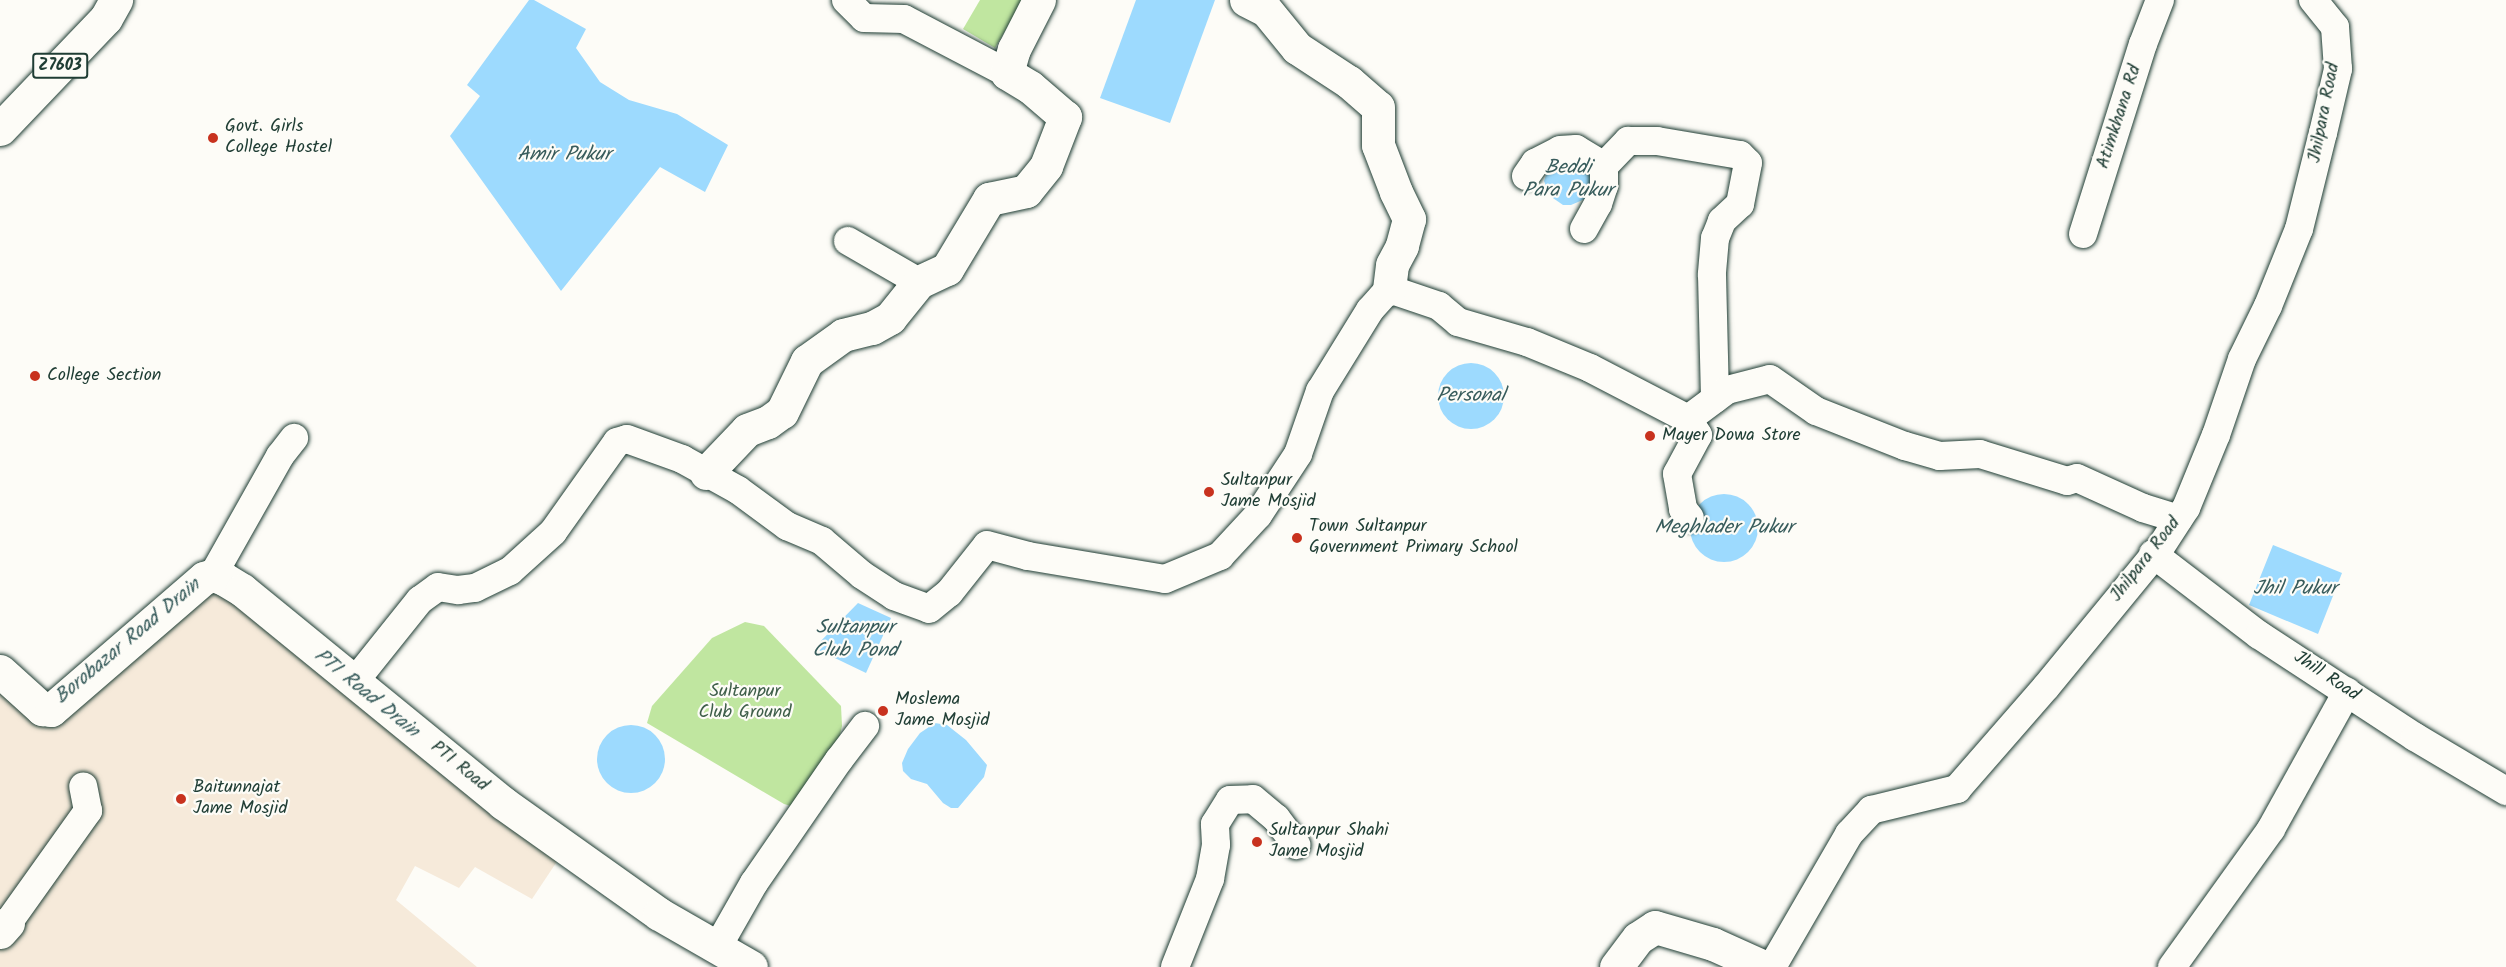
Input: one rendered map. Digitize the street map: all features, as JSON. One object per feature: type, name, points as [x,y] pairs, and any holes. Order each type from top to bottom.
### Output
[{"type":"main road","name":"Z7603","points":[[0,129],[106,18],[116,0]]},
{"type":"main road","points":[[706,473],[747,430],[768,422],[782,412],[807,361],[843,335],[872,328],[890,318],[919,282],[947,269],[989,199],[1026,191],[1046,166],[1065,117],[1030,87],[1007,73],[1014,49],[1040,0]]},
{"type":"main road","points":[[1246,0],[1266,10],[1297,48],[1349,82],[1378,107],[1378,145],[1409,219],[1402,246],[1392,265],[1389,288]]},
{"type":"main road","points":[[0,671],[42,709],[51,710],[204,578],[213,575]]},
{"type":"main road","name":"PTI Road","points":[[213,575],[242,590],[503,803],[659,914],[751,967]]},
{"type":"main road","points":[[1616,967],[1638,938],[1655,927],[1713,944],[1764,967]]},
{"type":"street","points":[[846,0],[864,18],[904,19],[1007,73]]},
{"type":"street","name":"Atimkhana Rd","points":[[2084,234],[2143,44],[2160,0]]},
{"type":"street","name":"Jhilpara Road","points":[[1772,967],[1849,834],[1871,810],[1958,789],[2046,687],[2153,554],[2178,519],[2203,468],[2242,358],[2268,306],[2299,229],[2338,69],[2335,27],[2313,0]]},
{"type":"street","points":[[1584,229],[1601,195],[1604,166],[1628,141],[1657,141],[1740,155],[1748,163],[1740,204],[1722,221],[1715,238],[1712,275],[1715,399]]},
{"type":"street","points":[[1527,176],[1535,163],[1560,150],[1576,149],[1604,166]]},
{"type":"street","points":[[848,241],[919,282]]},
{"type":"street","points":[[355,681],[420,600],[438,587],[458,590],[476,588],[510,571],[519,563],[553,532],[617,442],[627,439],[640,442],[738,490],[787,526],[822,541],[862,575],[894,596],[929,609],[949,593],[987,545],[1028,555],[1166,579],[1220,556],[1258,515],[1298,454],[1320,391],[1370,310],[1389,288],[1439,306],[1458,322],[1527,342],[1590,368],[1688,418],[1698,435],[1677,474],[1683,509],[1690,518]]},
{"type":"street","points":[[1774,375],[1819,405],[1909,439]]},
{"type":"street","points":[[1688,418],[1727,390],[1770,379],[1816,411],[1905,446],[1940,456],[1980,454],[2067,481],[2077,478],[2143,508],[2178,519]]},
{"type":"street","points":[[213,575],[280,456],[294,438]]},
{"type":"street","name":"Jhill Road","points":[[2153,554],[2259,635],[2415,737],[2506,791]]},
{"type":"street","points":[[2172,967],[2271,829],[2347,692]]},
{"type":"street","points":[[717,948],[754,883],[865,726]]},
{"type":"street","points":[[4,928],[88,811],[83,786]]},
{"type":"street","points":[[1175,967],[1210,879],[1216,845],[1215,824],[1230,800],[1253,799],[1276,818],[1296,845]]},
{"type":"shaded area","points":[[209,591],[269,617],[560,857],[532,899],[475,867],[459,888],[415,866],[396,900],[477,967],[0,967],[0,683],[41,718]]},
{"type":"green space","points":[[980,0],[1023,0],[995,48],[963,29]]},
{"type":"green space","name":"Sultanpur Club Ground","points":[[745,622],[764,626],[841,706],[842,726],[837,747],[798,808],[784,804],[647,723],[652,706],[712,638]]},
{"type":"water","name":"Amir Pukur","points":[[529,0],[534,0],[586,29],[576,48],[600,82],[629,100],[677,114],[728,145],[705,192],[660,167],[561,291],[450,136],[480,96],[467,85]]},
{"type":"water","points":[[1136,0],[1215,0],[1170,123],[1100,98]]},
{"type":"water","name":"Beddi Para Pukur","points":[[1570,156],[1593,177],[1585,199],[1571,205],[1563,205],[1550,196],[1544,181],[1549,166]]},
{"type":"water","name":"Personal","points":[[1464,363],[1478,363],[1490,368],[1499,377],[1504,396],[1502,409],[1495,420],[1478,429],[1464,429],[1452,424],[1443,415],[1438,403],[1438,389],[1443,377],[1452,368]]},
{"type":"water","name":"Meghlader Pukur","points":[[1717,494],[1731,494],[1743,499],[1753,509],[1758,528],[1753,547],[1743,557],[1731,562],[1717,562],[1705,557],[1695,547],[1690,535],[1690,521],[1695,509],[1705,499]]},
{"type":"water","name":"Jhil Pukur","points":[[2273,545],[2342,573],[2318,634],[2249,605]]},
{"type":"water","name":"Sultanpur Club Pond","points":[[858,603],[891,618],[866,673],[814,648]]},
{"type":"water","points":[[935,723],[947,725],[966,740],[987,765],[984,777],[958,808],[951,808],[943,803],[927,784],[911,779],[903,771],[902,763],[908,749],[920,733]]},
{"type":"water","points":[[638,725],[650,731],[659,740],[665,752],[663,772],[655,783],[638,793],[624,793],[607,783],[599,772],[597,752],[607,735],[618,727]]},
{"type":"place","name":"Govt. Girls College Hostel","points":[[213,138]]},
{"type":"place","name":"College Section","points":[[35,376]]},
{"type":"place","name":"Mayer Dowa Store","points":[[1650,436]]},
{"type":"place","name":"Sultanpur Jame Mosjid","points":[[1209,492]]},
{"type":"place","name":"Town Sultanpur Government Primary School","points":[[1297,538]]},
{"type":"place","name":"Moslema Jame Mosjid","points":[[883,711]]},
{"type":"place","name":"Baitunnajat Jame Mosjid","points":[[181,799]]},
{"type":"place","name":"Sultanpur Shahi Jame Mosjid","points":[[1257,842]]},
{"type":"water label","name":"Borobazar Road Drain","points":[[128,642]]},
{"type":"water label","name":"PTI Road Drain","points":[[366,694]]}]
